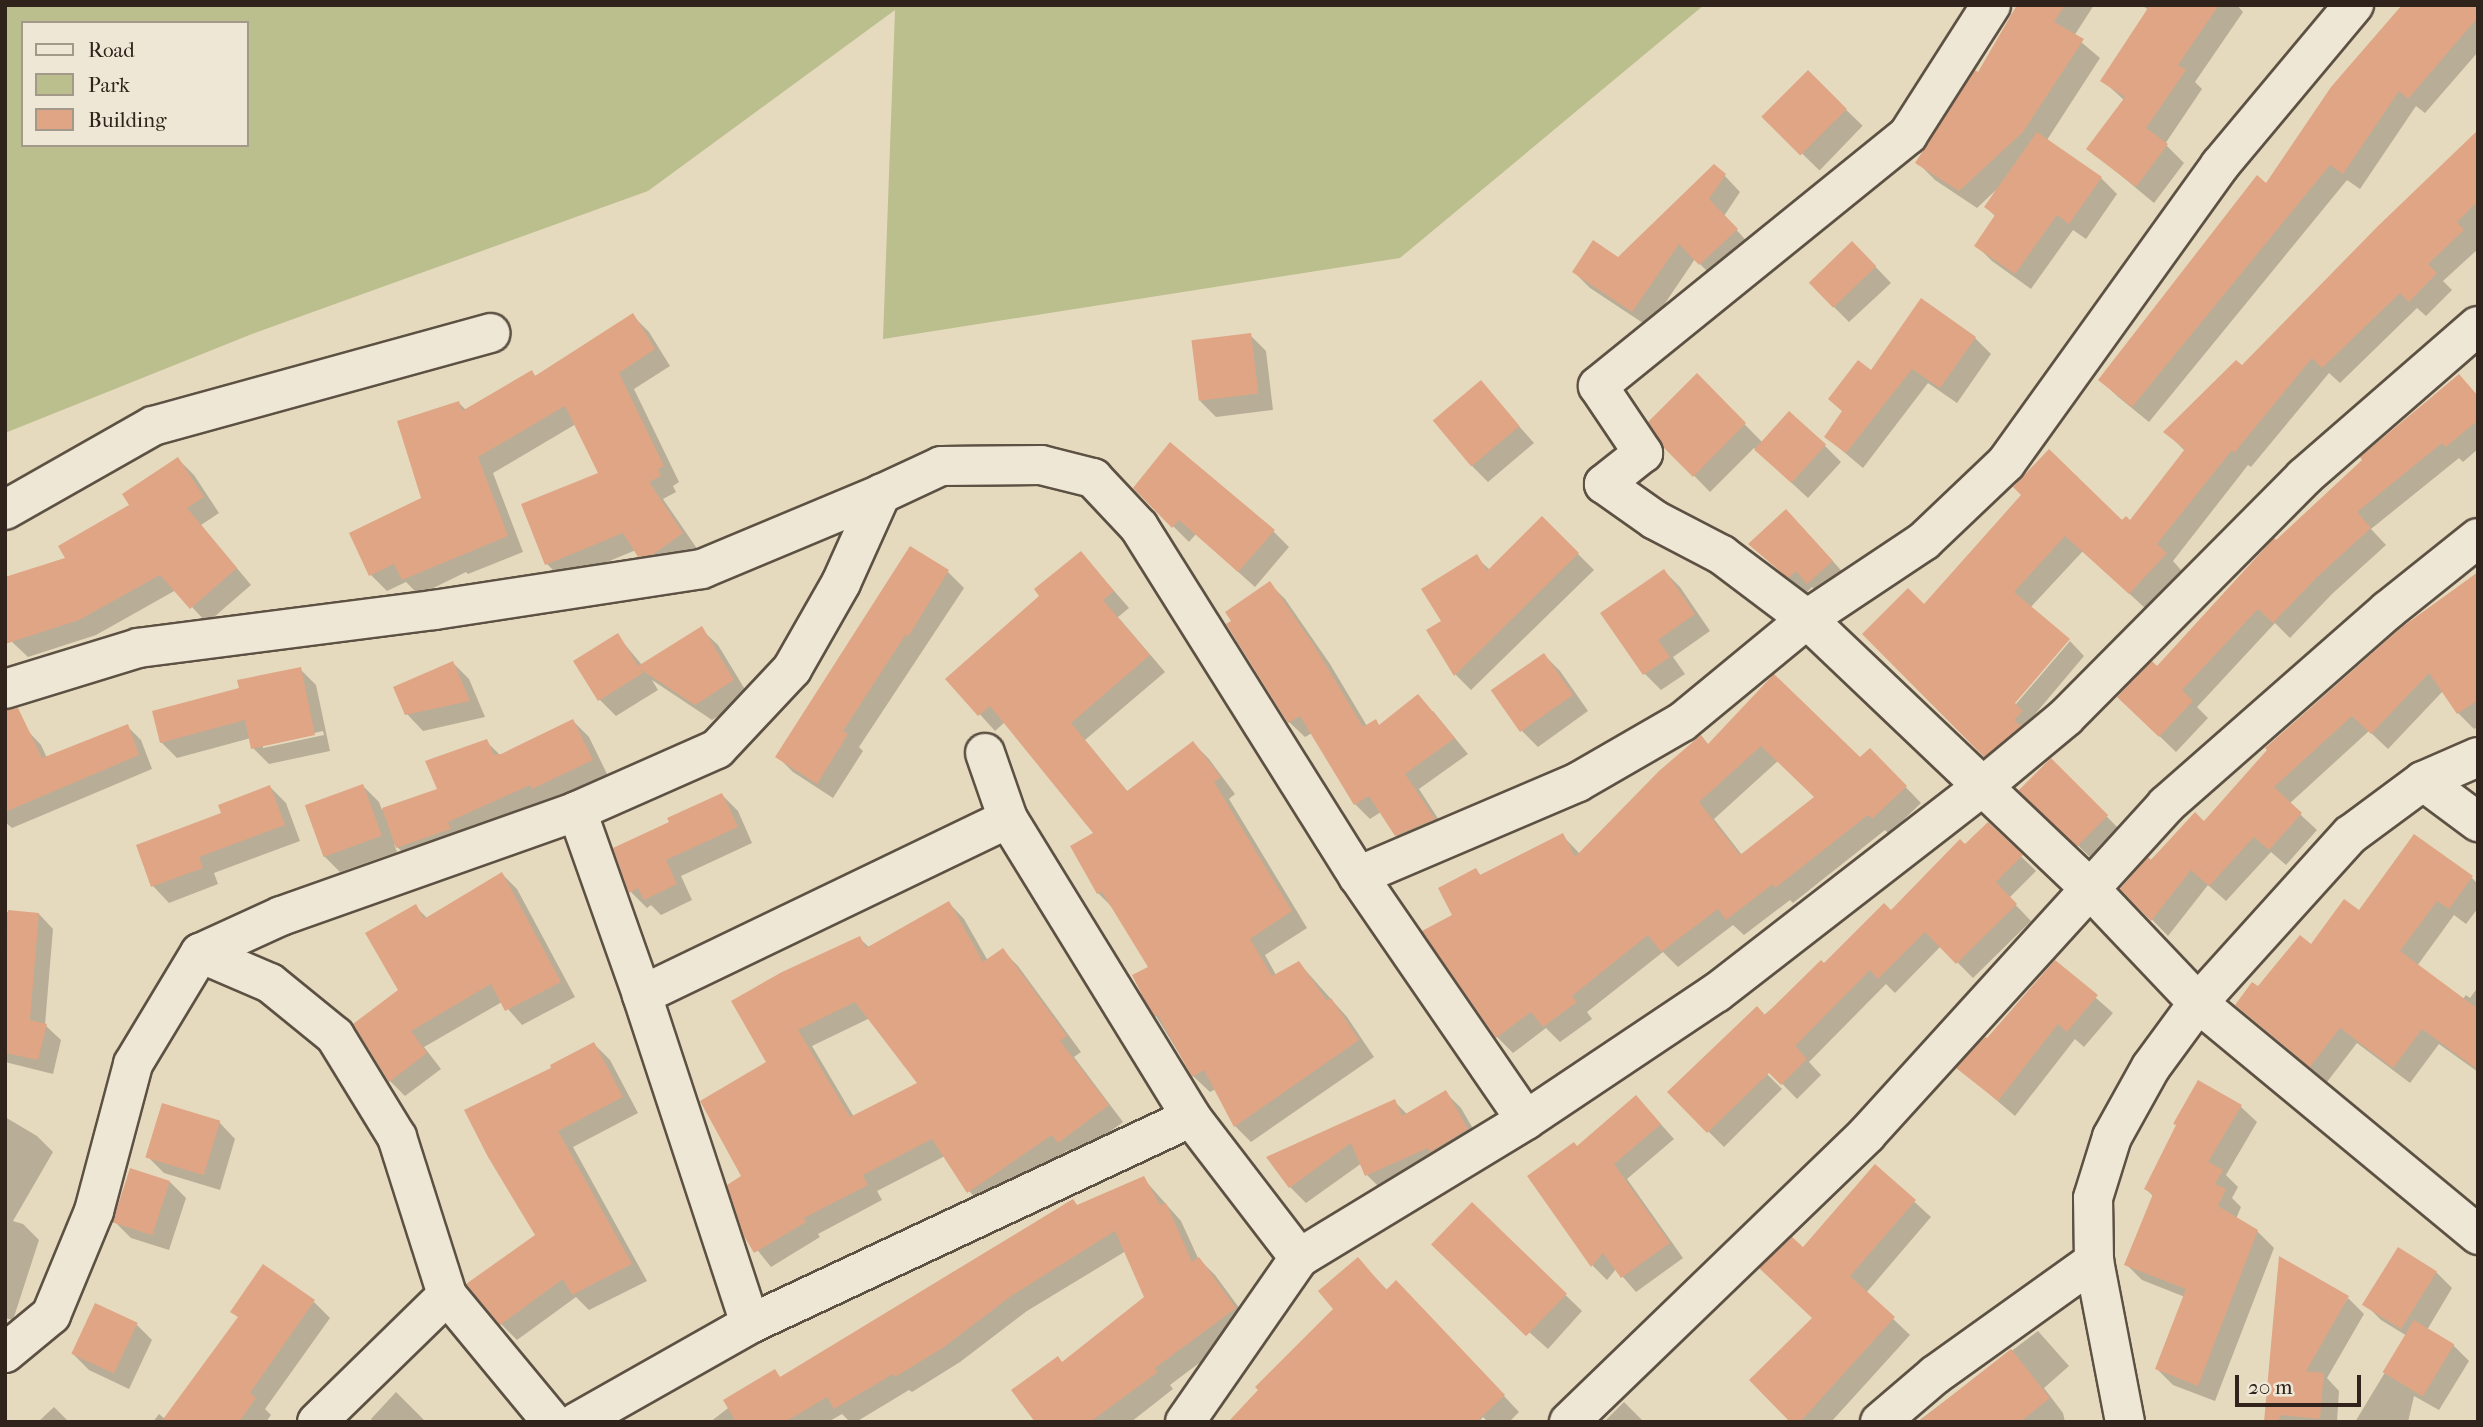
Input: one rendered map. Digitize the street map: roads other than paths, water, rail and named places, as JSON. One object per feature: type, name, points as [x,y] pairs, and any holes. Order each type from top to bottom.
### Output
[{"type":"street","points":[[1991,5],[1908,135],[1598,386],[1643,453],[1604,484],[1655,520],[1722,555],[1807,620],[2089,888],[2199,1003],[2478,1235]]},
{"type":"street","points":[[1358,876],[1578,782],[1682,722],[1807,620],[1924,541],[2006,463],[2220,166],[2354,5]]},
{"type":"street","points":[[1185,1422],[1299,1258],[1526,1121],[1716,993],[1982,787],[2066,716],[2304,477],[2478,326]]},
{"type":"street","points":[[5,510],[153,426],[490,333]]},
{"type":"street","points":[[5,689],[138,648],[434,610],[702,569],[942,466],[1041,466],[1093,478],[1139,527],[1358,876],[1526,1121]]},
{"type":"street","points":[[5,1353],[51,1315],[93,1211],[133,1064],[201,953],[281,916],[577,811],[717,749],[792,669],[841,583],[881,494]]},
{"type":"street","points":[[1570,1422],[1867,1133],[2166,805],[2388,610],[2478,538]]},
{"type":"street","points":[[985,753],[1008,819],[1191,1116],[1299,1258]]},
{"type":"street","points":[[2125,1422],[2094,1261],[2093,1198],[2112,1137],[2151,1067],[2199,1003],[2350,835],[2423,781],[2478,757]]},
{"type":"street","points":[[2423,781],[2478,822]]},
{"type":"street","points":[[577,811],[642,995],[750,1324]]},
{"type":"street","points":[[642,995],[1008,819]]},
{"type":"street","points":[[201,953],[270,983],[335,1036],[397,1137],[447,1295],[552,1422]]},
{"type":"street","points":[[577,1422],[750,1324],[1191,1116]]},
{"type":"street","points":[[1880,1422],[1935,1375],[2094,1261]]},
{"type":"street","points":[[317,1422],[447,1295]]}]
